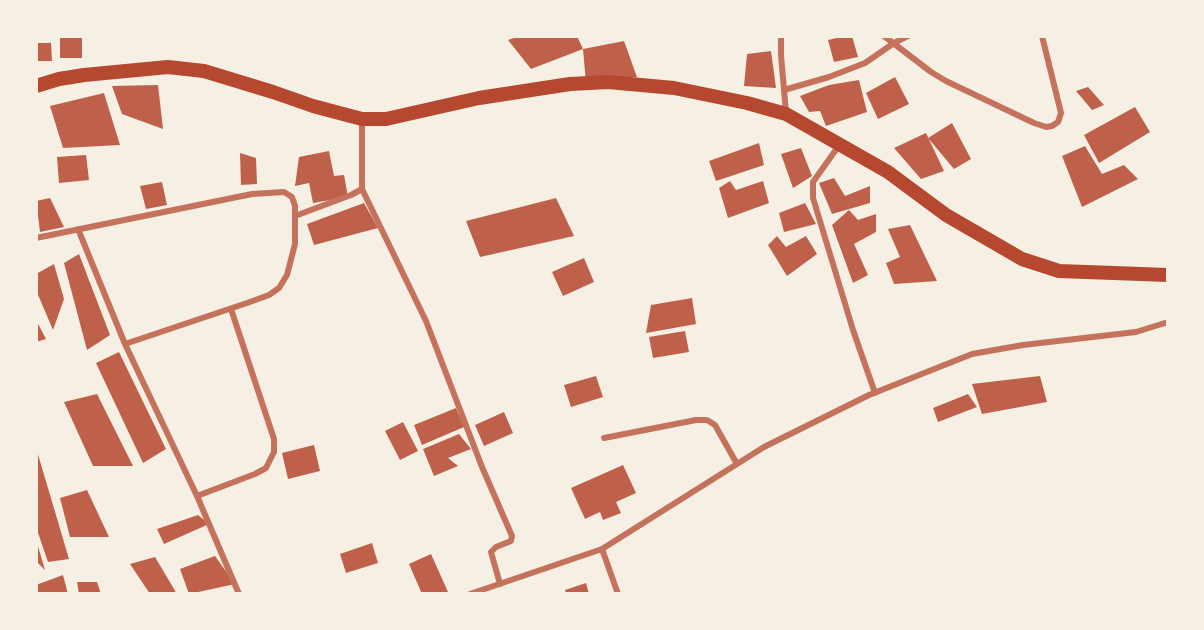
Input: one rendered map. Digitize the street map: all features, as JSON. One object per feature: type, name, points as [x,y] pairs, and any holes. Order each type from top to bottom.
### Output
[{"type":"highway","points":[[36,86],[84,75],[168,67],[204,71],[313,106],[362,119],[386,119],[479,98],[570,84],[608,82],[674,88],[747,103],[786,114],[888,172],[946,215],[1022,259],[1059,271],[1168,276]]},
{"type":"street","points":[[781,36],[786,114]]},
{"type":"street","points":[[884,36],[946,81],[1046,127],[1058,122],[1061,113],[1042,36]]},
{"type":"street","points":[[784,90],[830,77],[865,63],[908,36]]},
{"type":"street","points":[[362,119],[363,189],[426,321],[482,467],[512,536],[511,541],[490,552],[500,584]]},
{"type":"street","points":[[840,144],[813,182],[813,198],[853,330],[875,393]]},
{"type":"street","points":[[295,216],[363,189]]},
{"type":"street","points":[[36,238],[252,194],[284,192],[292,198],[296,206],[295,244],[287,275],[279,288],[269,295],[231,309],[125,344]]},
{"type":"street","points":[[78,229],[125,344],[197,496],[239,594]]},
{"type":"street","points":[[197,496],[266,468],[274,452],[274,439],[231,309]]},
{"type":"street","points":[[470,594],[602,549],[764,447],[875,393],[972,354],[1023,345],[1136,332],[1168,322]]},
{"type":"street","points":[[604,438],[696,420],[707,420],[715,425],[737,464]]},
{"type":"street","points":[[602,549],[618,594]]},
{"type":"building","points":[[60,36],[82,36],[82,58],[60,58]]},
{"type":"building","points":[[520,36],[577,36],[583,49],[531,69],[508,40]]},
{"type":"building","points":[[852,36],[858,57],[834,62],[828,40]]},
{"type":"building","points":[[624,41],[637,77],[586,83],[583,49]]},
{"type":"building","points":[[36,43],[51,43],[52,61],[36,61]]},
{"type":"building","points":[[771,51],[776,88],[744,86],[747,54]]},
{"type":"building","points":[[895,77],[909,104],[878,119],[866,93]]},
{"type":"building","points":[[859,80],[867,112],[826,126],[820,111],[809,112],[800,96],[829,85]]},
{"type":"building","points":[[158,85],[163,129],[122,114],[112,86]]},
{"type":"building","points":[[1088,87],[1104,105],[1092,110],[1076,91]]},
{"type":"building","points":[[104,93],[120,145],[63,148],[50,106]]},
{"type":"building","points":[[1135,107],[1150,132],[1099,163],[1084,135]]},
{"type":"building","points":[[952,123],[971,159],[954,169],[928,138]]},
{"type":"building","points":[[926,133],[944,171],[921,179],[894,148]]},
{"type":"building","points":[[759,143],[764,165],[716,181],[709,161]]},
{"type":"building","points":[[1085,146],[1102,174],[1124,165],[1138,179],[1082,207],[1062,156]]},
{"type":"building","points":[[801,148],[812,176],[793,188],[781,154]]},
{"type":"building","points":[[329,151],[334,176],[344,175],[348,197],[313,203],[309,183],[295,186],[299,157]]},
{"type":"building","points":[[240,153],[256,158],[257,184],[241,185]]},
{"type":"building","points":[[86,155],[89,180],[59,183],[57,157]]},
{"type":"building","points":[[834,178],[845,196],[870,186],[870,203],[832,214],[819,183]]},
{"type":"building","points":[[730,181],[736,190],[763,181],[769,203],[728,218],[719,188]]},
{"type":"building","points":[[162,182],[167,205],[146,209],[140,186]]},
{"type":"building","points":[[50,198],[64,227],[40,232],[38,216],[36,216],[36,201]]},
{"type":"building","points":[[556,198],[574,236],[480,257],[466,221]]},
{"type":"building","points":[[364,203],[378,228],[314,245],[307,224]]},
{"type":"building","points":[[805,203],[816,224],[784,232],[779,213]]},
{"type":"building","points":[[849,210],[858,220],[876,214],[876,232],[854,244],[868,275],[853,283],[832,225]]},
{"type":"building","points":[[910,225],[937,281],[894,284],[886,263],[900,257],[888,229]]},
{"type":"building","points":[[777,236],[786,247],[806,236],[817,254],[787,276],[768,245]]},
{"type":"building","points":[[79,254],[110,335],[87,350],[64,263]]},
{"type":"building","points":[[584,258],[594,282],[563,296],[552,272]]},
{"type":"building","points":[[54,264],[64,299],[53,330],[36,290],[36,274]]},
{"type":"building","points":[[692,298],[696,324],[646,333],[651,305]]},
{"type":"building","points":[[36,320],[46,339],[36,342]]},
{"type":"building","points":[[685,331],[689,352],[653,358],[649,337]]},
{"type":"building","points":[[119,352],[166,449],[143,463],[96,363]]},
{"type":"building","points":[[596,376],[603,397],[571,407],[564,385]]},
{"type":"building","points":[[1040,376],[1047,402],[982,414],[972,384]]},
{"type":"building","points":[[97,394],[133,466],[93,466],[64,402]]},
{"type":"building","points":[[968,394],[977,407],[938,422],[933,408]]},
{"type":"building","points":[[456,408],[464,427],[422,445],[414,425]]},
{"type":"building","points":[[504,412],[513,433],[484,446],[475,425]]},
{"type":"building","points":[[403,422],[418,451],[400,460],[385,431]]},
{"type":"building","points":[[459,434],[471,449],[448,458],[458,466],[434,476],[423,449]]},
{"type":"building","points":[[314,445],[320,471],[288,479],[282,453]]},
{"type":"building","points":[[36,451],[69,559],[48,562],[36,527]]},
{"type":"building","points":[[623,465],[636,493],[616,502],[621,513],[603,520],[600,512],[585,519],[571,488]]},
{"type":"building","points":[[87,490],[109,537],[70,537],[60,498]]},
{"type":"building","points":[[198,515],[209,524],[164,544],[157,529]]},
{"type":"building","points":[[37,543],[45,570],[36,561]]},
{"type":"building","points":[[372,543],[378,563],[346,573],[340,554]]},
{"type":"building","points":[[431,554],[448,592],[444,594],[422,594],[409,564]]},
{"type":"building","points":[[215,556],[235,584],[189,594],[180,569]]},
{"type":"building","points":[[155,557],[177,594],[150,594],[130,564]]},
{"type":"building","points":[[63,575],[68,594],[36,594],[36,585]]},
{"type":"building","points":[[77,582],[97,582],[101,594],[79,594]]},
{"type":"building","points":[[586,583],[589,594],[566,594],[565,590]]}]
